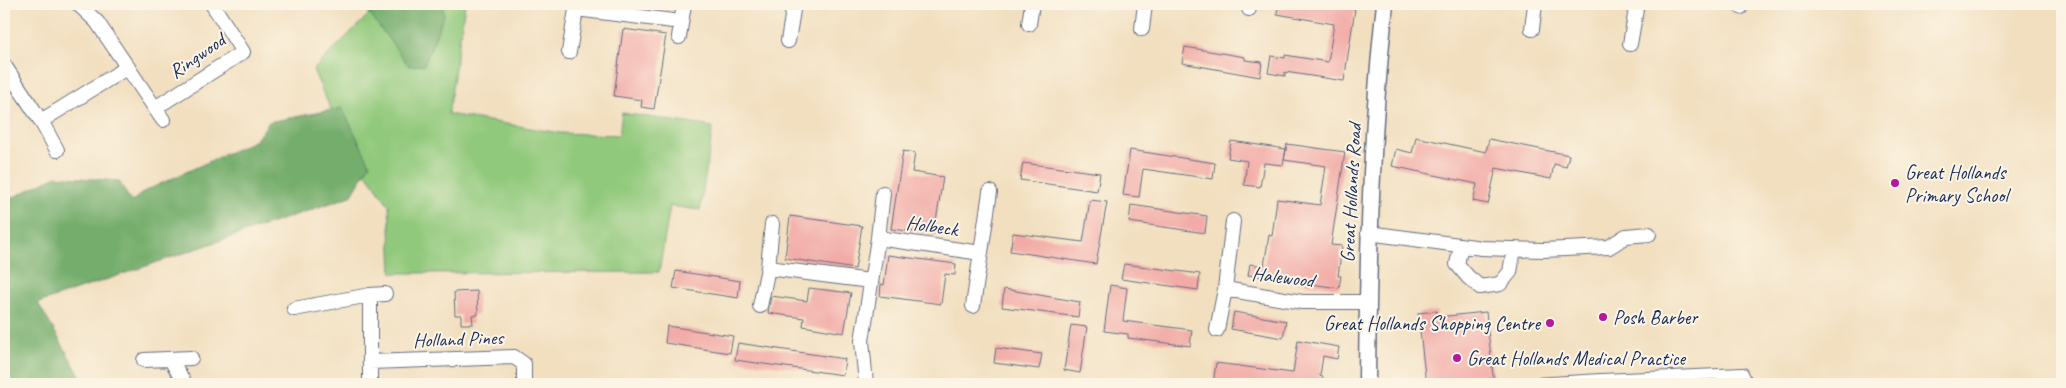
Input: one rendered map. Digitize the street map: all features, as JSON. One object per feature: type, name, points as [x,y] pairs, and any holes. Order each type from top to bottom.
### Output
[{"type":"street","points":[[78,4],[97,22],[163,120]]},
{"type":"street","name":"Ringwood","points":[[155,108],[243,52],[212,4]]},
{"type":"street","points":[[679,37],[684,4]]},
{"type":"street","points":[[788,41],[794,4]]},
{"type":"street","points":[[1029,24],[1032,4]]},
{"type":"street","points":[[1142,29],[1145,4]]},
{"type":"street","name":"Great Hollands Road","points":[[1367,384],[1368,233],[1379,60],[1385,4]]},
{"type":"street","points":[[1532,29],[1535,4]]},
{"type":"street","points":[[1630,44],[1637,4]]},
{"type":"street","points":[[569,52],[577,6],[681,22]]},
{"type":"street","points":[[4,66],[41,121],[57,150]]},
{"type":"street","points":[[41,121],[128,68]]},
{"type":"street","name":"Holbeck","points":[[973,306],[990,192]]},
{"type":"street","name":"Holbeck","points":[[866,384],[862,341],[883,193]]},
{"type":"street","name":"Halewood","points":[[1217,330],[1225,289],[1233,221]]},
{"type":"street","points":[[760,306],[768,268],[772,224]]},
{"type":"street","points":[[1368,233],[1461,246],[1543,250],[1609,247],[1626,236],[1649,234]]},
{"type":"street","name":"Holbeck","points":[[878,238],[981,253]]},
{"type":"street","points":[[1461,246],[1457,264],[1480,287],[1500,284],[1510,272],[1514,249]]},
{"type":"street","points":[[768,268],[870,282]]},
{"type":"street","name":"Halewood","points":[[1225,289],[1302,302],[1368,302]]},
{"type":"street","points":[[294,309],[385,294]]},
{"type":"street","points":[[370,295],[370,384]]},
{"type":"street","name":"Holland Pines","points":[[370,362],[514,357],[524,364],[524,384]]},
{"type":"street","points":[[144,360],[191,358]]},
{"type":"street","points":[[171,360],[185,384]]},
{"type":"street","points":[[1518,384],[1600,379],[1728,379],[1743,373],[1748,384]]},
{"type":"green space","points":[[362,4],[443,4],[444,15],[424,65],[409,66]]},
{"type":"green space","points":[[379,4],[465,4],[448,114],[559,133],[619,135],[622,113],[713,127],[700,210],[670,206],[659,272],[392,273],[389,205],[362,168],[343,136],[313,70]]},
{"type":"green space","points":[[342,108],[370,164],[351,196],[38,303],[85,384],[4,384],[4,202],[56,176],[119,181],[131,202],[145,191],[256,140],[269,122]]},
{"type":"building","points":[[1278,4],[1324,4],[1355,9],[1344,81],[1285,72],[1285,76],[1268,73],[1271,56],[1285,58],[1285,55],[1328,62],[1334,24],[1277,14]]},
{"type":"building","points":[[623,29],[666,35],[654,109],[641,107],[642,100],[614,96]]},
{"type":"building","points":[[1185,47],[1245,57],[1245,60],[1262,62],[1260,77],[1182,63]]},
{"type":"building","points":[[1416,137],[1486,152],[1489,139],[1569,155],[1566,167],[1554,164],[1551,179],[1496,168],[1488,204],[1473,201],[1477,184],[1392,166],[1396,149],[1412,153]]},
{"type":"building","points":[[1231,141],[1286,149],[1283,165],[1264,163],[1260,187],[1244,185],[1247,161],[1228,158]]},
{"type":"building","points":[[1287,144],[1345,152],[1331,245],[1342,246],[1338,276],[1341,276],[1339,288],[1248,275],[1250,264],[1264,266],[1269,235],[1272,236],[1277,199],[1320,205],[1326,166],[1284,160]]},
{"type":"building","points":[[1130,150],[1215,163],[1213,179],[1143,169],[1139,197],[1123,195]]},
{"type":"building","points":[[903,151],[915,153],[912,172],[943,177],[934,234],[891,229]]},
{"type":"building","points":[[1023,163],[1100,173],[1097,191],[1020,180]]},
{"type":"building","points":[[1090,200],[1107,202],[1096,264],[1010,251],[1013,233],[1083,242]]},
{"type":"building","points":[[1131,205],[1207,216],[1205,233],[1129,222]]},
{"type":"building","points":[[790,216],[862,226],[855,269],[785,258]]},
{"type":"building","points":[[888,255],[956,264],[955,275],[945,274],[941,304],[880,296],[881,284],[884,285]]},
{"type":"building","points":[[1124,264],[1200,274],[1198,290],[1121,279]]},
{"type":"building","points":[[676,271],[740,281],[738,298],[673,288]]},
{"type":"building","points":[[1110,285],[1127,288],[1123,321],[1192,330],[1190,346],[1128,338],[1128,334],[1104,331]]},
{"type":"building","points":[[809,288],[851,293],[844,333],[803,326],[804,318],[768,313],[771,296],[807,301]]},
{"type":"building","points":[[1004,289],[1080,302],[1078,317],[1002,307]]},
{"type":"building","points":[[477,291],[478,315],[472,315],[473,324],[461,324],[461,315],[455,315],[454,292]]},
{"type":"building","name":"Great Hollands Medical Practice","points":[[1437,311],[1437,317],[1486,312],[1494,384],[1468,384],[1468,382],[1426,384],[1418,313]]},
{"type":"building","points":[[1234,312],[1286,321],[1283,338],[1231,329]]},
{"type":"building","points":[[1071,325],[1087,327],[1080,373],[1064,370]]},
{"type":"building","points":[[667,326],[733,336],[730,353],[665,343]]},
{"type":"building","points":[[1298,340],[1339,347],[1337,359],[1323,356],[1320,376],[1323,377],[1323,384],[1250,384],[1229,382],[1229,384],[1213,384],[1216,363],[1293,373]]},
{"type":"building","points":[[738,343],[845,359],[843,375],[735,360]]},
{"type":"building","points":[[996,348],[1042,354],[1039,369],[994,363]]},
{"type":"place","name":"Great Hollands Primary School","points":[[1895,183]]},
{"type":"place","name":"Posh Barber","points":[[1603,317]]},
{"type":"place","name":"Great Hollands Shopping Centre","points":[[1550,323]]},
{"type":"place","name":"Great Hollands Medical Practice","points":[[1457,358]]}]
